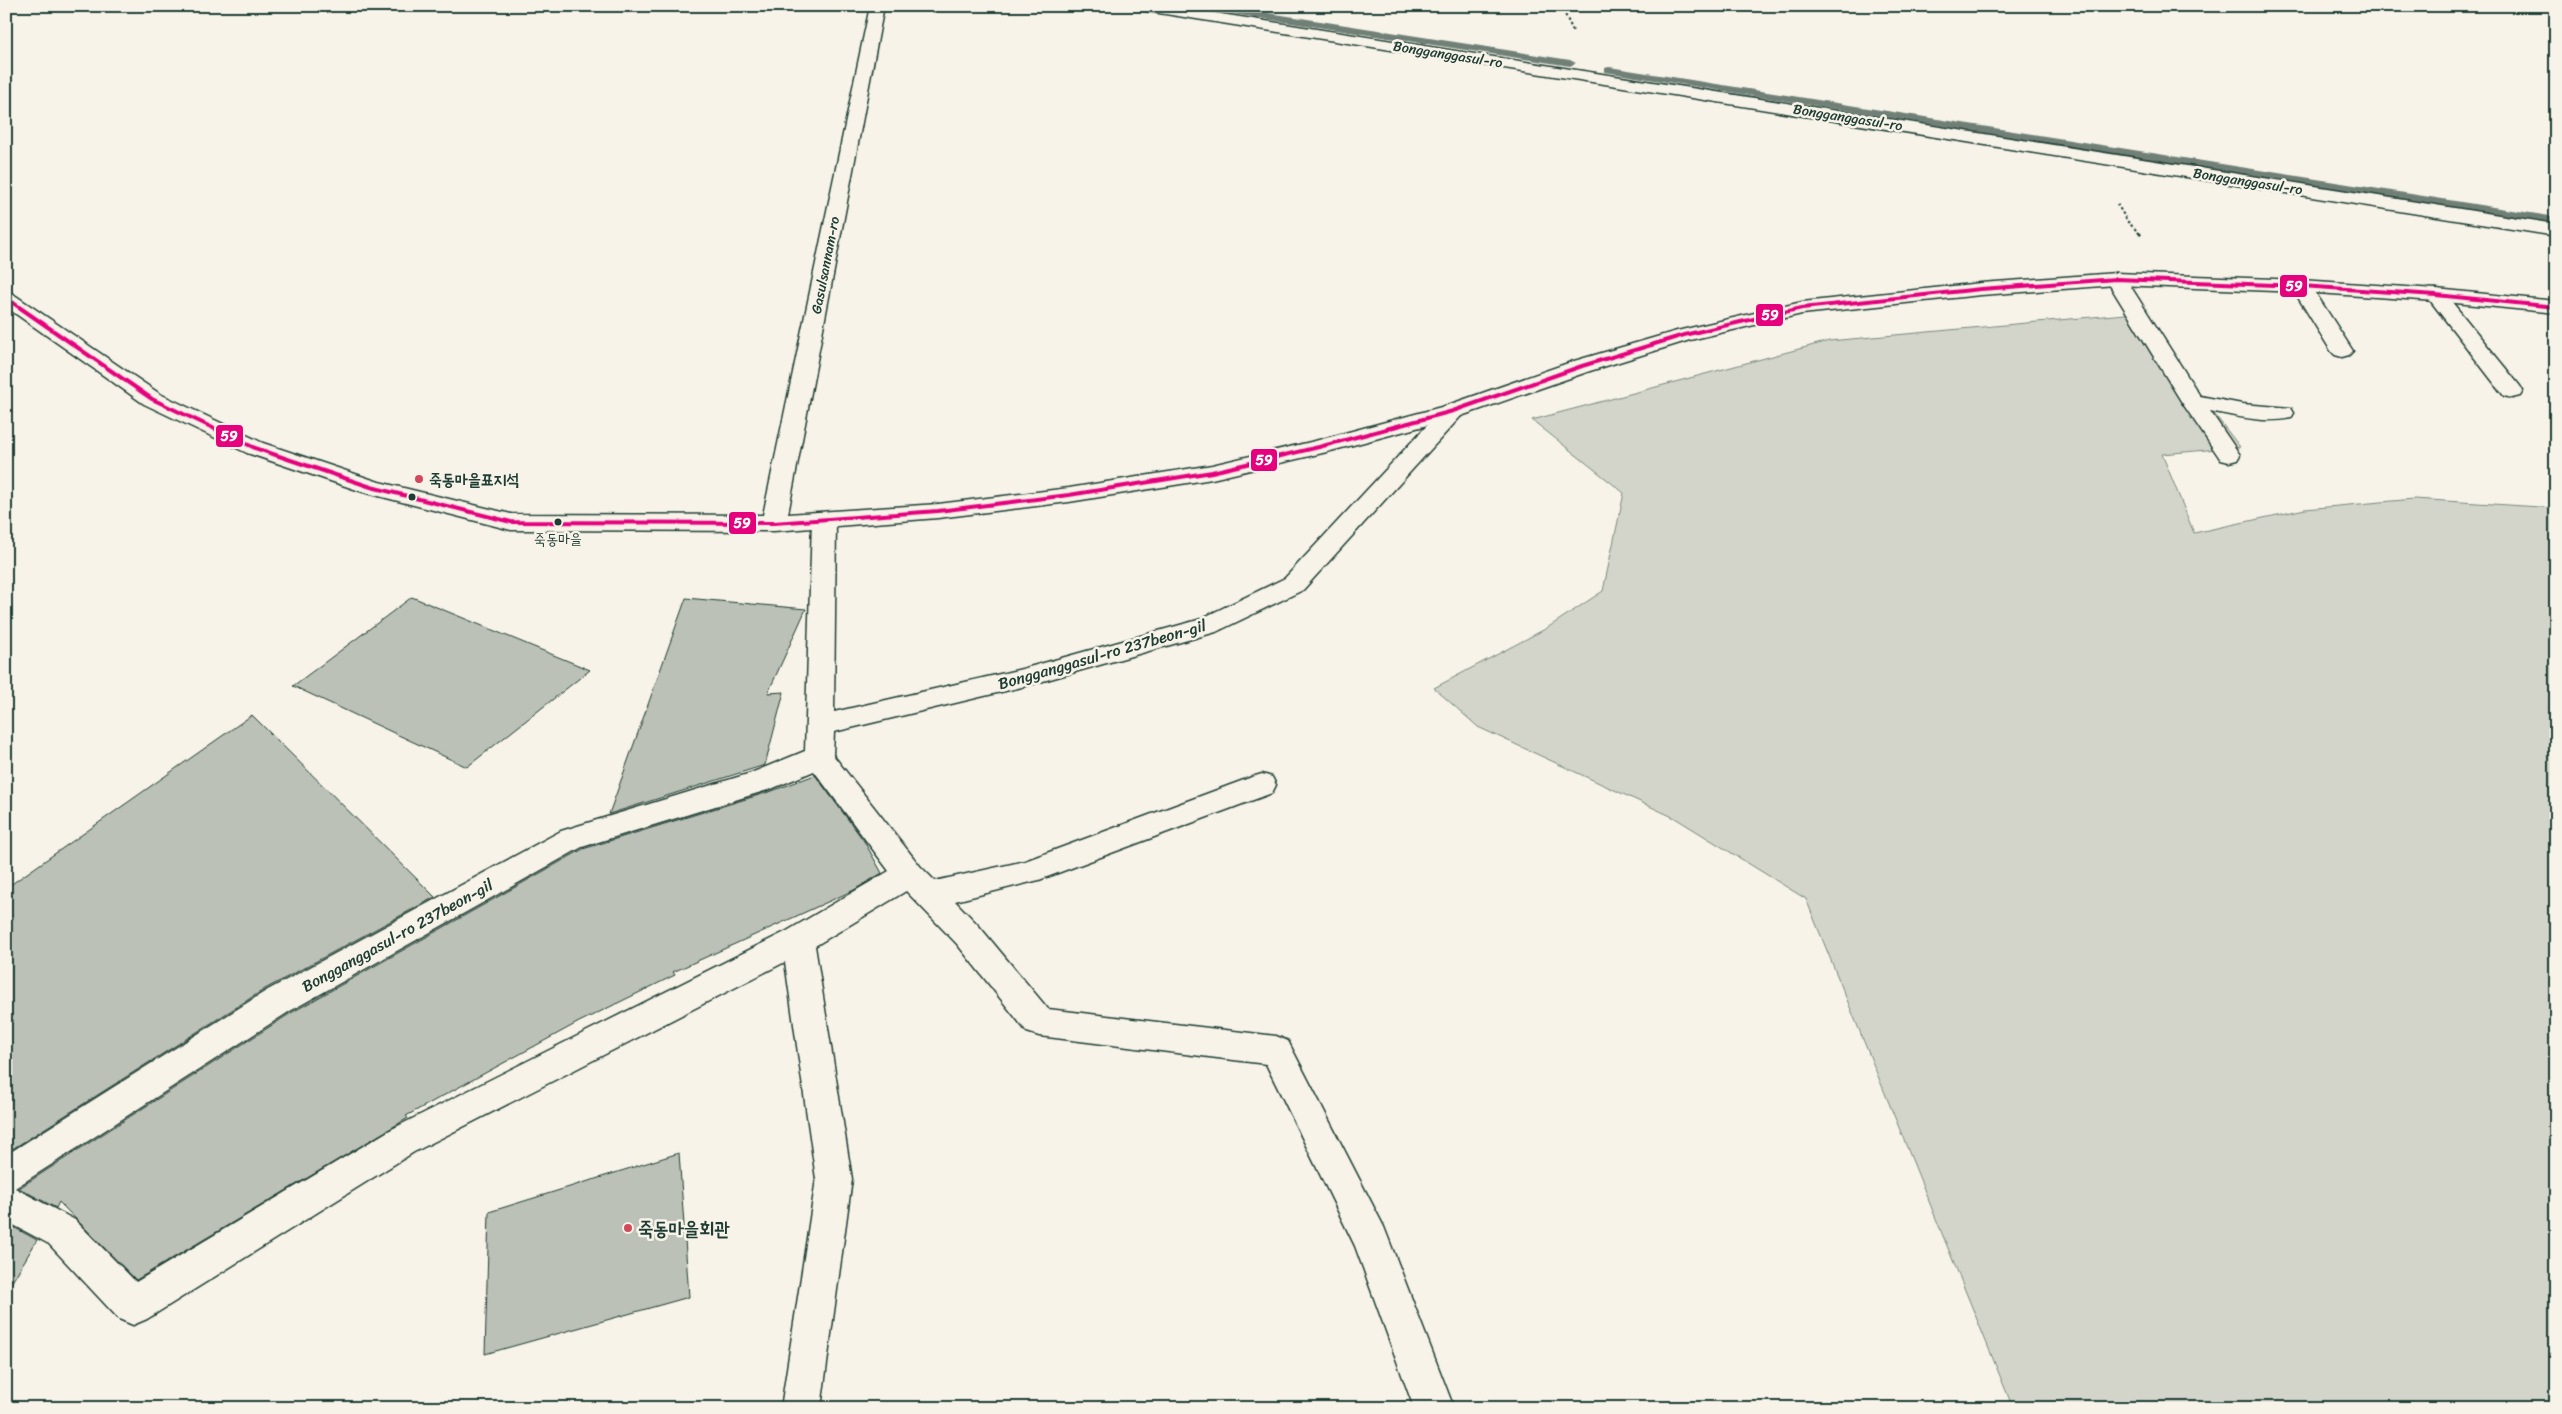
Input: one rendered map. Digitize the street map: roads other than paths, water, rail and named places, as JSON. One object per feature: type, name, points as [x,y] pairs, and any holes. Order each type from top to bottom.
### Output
[{"type":"street","name":"Gasulsannam-ro","points":[[774,523],[877,6]]},
{"type":"street","name":"Bongganggasul-ro","points":[[1140,6],[2556,230]]},
{"type":"street","points":[[6,298],[152,399],[255,448],[371,487],[511,522],[774,523],[938,511],[1069,495],[1212,472],[1319,447],[1453,411],[1582,366],[1684,335],[1802,308],[1980,289],[2116,279],[2301,286],[2436,295],[2556,307]]},
{"type":"street","points":[[2116,279],[2192,401],[2229,455]]},
{"type":"street","points":[[2301,286],[2342,351]]},
{"type":"street","points":[[2436,295],[2512,391]]},
{"type":"street","points":[[2192,401],[2242,411],[2283,413]]},
{"type":"street","name":"Bongganggasul-ro 237beon-gil","points":[[821,725],[1022,678],[1207,626],[1294,584],[1453,411]]},
{"type":"street","points":[[824,520],[819,757],[919,885],[968,935],[1039,1022],[1276,1051],[1371,1240],[1434,1408]]},
{"type":"street","name":"Bongganggasul-ro 237beon-gil","points":[[6,1175],[278,1001],[572,839],[760,781],[819,757]]},
{"type":"street","points":[[6,1202],[62,1232],[133,1306],[402,1141],[798,940],[919,885],[1028,872],[1262,784]]},
{"type":"street","points":[[798,940],[834,1179],[800,1408]]},
{"type":"waterway","points":[[1201,6],[1570,63]]},
{"type":"waterway","points":[[1609,70],[2556,221]]},
{"type":"place","name":"죽동마을표지석","points":[[419,479]]},
{"type":"place","name":"죽동마을","points":[[558,522]]},
{"type":"place","name":"죽동마을회관","points":[[628,1228]]}]
